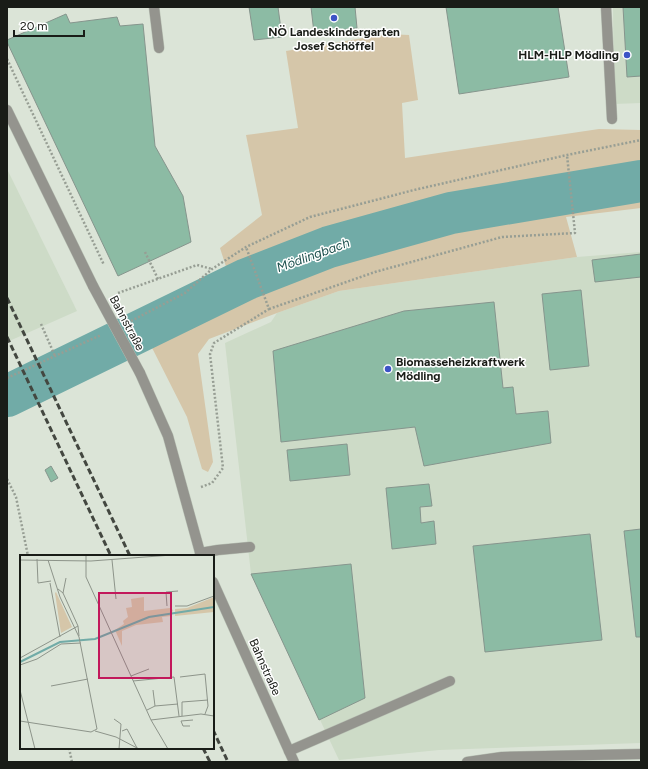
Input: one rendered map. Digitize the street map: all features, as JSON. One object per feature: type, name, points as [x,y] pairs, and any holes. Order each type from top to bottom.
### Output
[{"type":"street","points":[[154,7],[159,48]]},
{"type":"street","points":[[606,7],[612,119]]},
{"type":"street","name":"Bahnstraße","points":[[7,110],[93,286],[140,373],[168,436],[201,555]]},
{"type":"street","points":[[201,555],[218,550],[250,547]]},
{"type":"street","name":"Bahnstraße","points":[[214,584],[294,762]]},
{"type":"street","points":[[290,751],[450,681]]},
{"type":"street","points":[[467,762],[502,757],[641,754]]},
{"type":"path","points":[[7,59],[106,270]]},
{"type":"path","points":[[125,324],[140,318],[185,293],[212,269],[246,247],[310,217],[414,190],[566,155],[641,140]]},
{"type":"path","points":[[201,487],[212,483],[223,468],[210,354],[214,343],[269,309],[375,272],[502,236],[575,233],[566,155]]},
{"type":"path","points":[[246,247],[269,309]]},
{"type":"path","points":[[144,252],[157,278]]},
{"type":"path","points":[[118,293],[197,265],[212,269]]},
{"type":"path","points":[[41,324],[55,356]]},
{"type":"path","points":[[7,378],[104,334]]},
{"type":"path","points":[[7,479],[16,497],[28,555]]},
{"type":"path","points":[[69,749],[72,762]]},
{"type":"shaded area","name":"HLM-HLP Mödling","points":[[613,7],[641,7],[641,103],[614,104]]},
{"type":"shaded area","points":[[387,34],[409,35],[418,100],[402,103],[405,158],[599,129],[641,130],[641,208],[566,217],[577,257],[339,291],[209,339],[198,354],[213,462],[208,472],[202,469],[187,417],[142,328],[229,276],[220,248],[262,215],[246,135],[298,128],[286,51]]},
{"type":"shaded area","points":[[7,169],[77,311],[7,342]]},
{"type":"shaded area","points":[[641,252],[641,743],[439,750],[339,760],[251,574],[225,343],[271,322],[277,313],[339,291],[577,257]]},
{"type":"building","name":"NÖ Landeskindergarten Josef Schöffel","points":[[249,7],[278,7],[282,37],[254,40]]},
{"type":"building","name":"NÖ Landeskindergarten Josef Schöffel","points":[[311,7],[355,7],[357,28],[314,33]]},
{"type":"building","points":[[446,7],[558,7],[569,77],[459,94]]},
{"type":"building","points":[[623,7],[641,7],[641,76],[627,77]]},
{"type":"building","points":[[66,14],[70,23],[117,17],[120,26],[143,24],[155,146],[183,196],[191,242],[118,276],[7,42],[7,40]]},
{"type":"building","points":[[641,254],[641,277],[595,282],[592,260]]},
{"type":"building","points":[[581,290],[589,366],[550,370],[542,294]]},
{"type":"building","name":"Biomasseheizkraftwerk Mödling","points":[[494,302],[503,388],[513,387],[516,414],[548,411],[551,443],[424,466],[415,427],[281,442],[273,351],[404,311]]},
{"type":"building","points":[[347,444],[350,475],[290,481],[287,450]]},
{"type":"building","points":[[51,466],[58,478],[51,482],[45,470]]},
{"type":"building","points":[[429,484],[432,506],[420,507],[421,523],[434,521],[436,544],[392,549],[386,488]]},
{"type":"building","points":[[641,529],[641,637],[636,637],[624,531]]},
{"type":"building","points":[[590,534],[602,640],[485,652],[473,546]]},
{"type":"building","points":[[351,564],[365,698],[319,720],[251,574]]},
{"type":"waterway","name":"Mödlingbach","points":[[7,396],[247,279],[329,247],[451,213],[641,181]]},
{"type":"railway","points":[[7,298],[130,555]]},
{"type":"railway","points":[[7,337],[111,555]]},
{"type":"railway","points":[[214,732],[228,762]]},
{"type":"railway","points":[[204,749],[210,762]]},
{"type":"place","name":"NÖ Landeskindergarten Josef Schöffel","points":[[334,18]]},
{"type":"place","name":"HLM-HLP Mödling","points":[[627,55]]},
{"type":"place","name":"Biomasseheizkraftwerk Mödling","points":[[388,369]]}]
